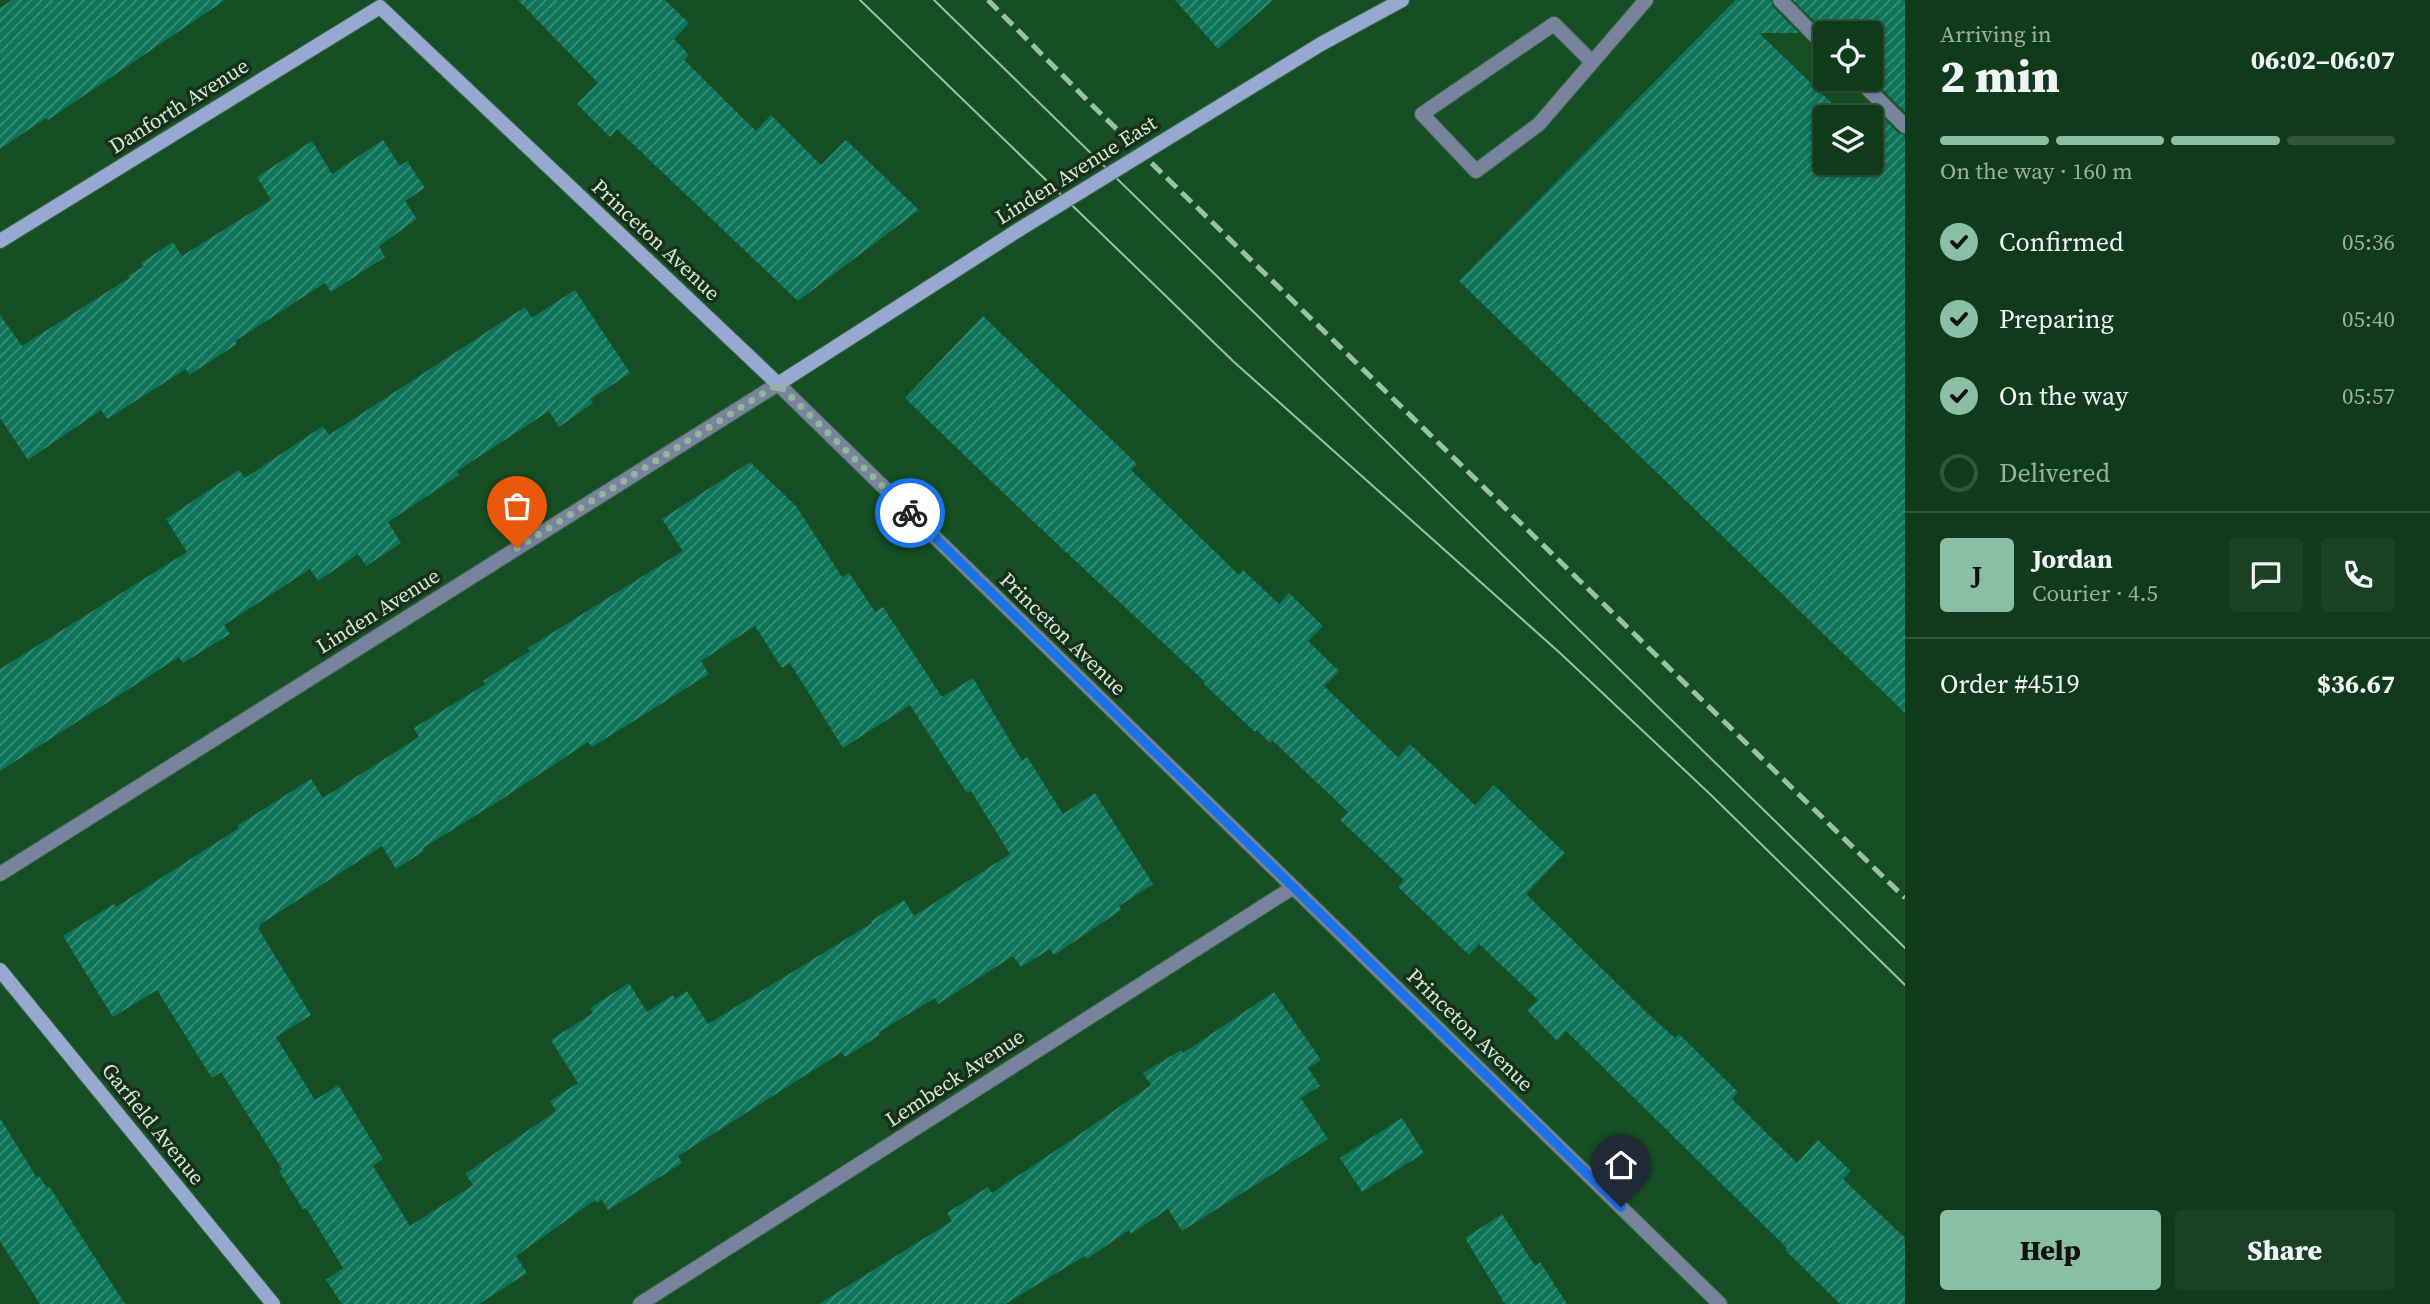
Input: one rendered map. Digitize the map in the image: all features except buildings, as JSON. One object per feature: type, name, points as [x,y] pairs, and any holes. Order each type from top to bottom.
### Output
[{"type":"street","name":"Linden Avenue East","points":[[778,384],[1020,229],[1321,44],[1402,0]]},
{"type":"street","points":[[1592,62],[1554,24],[1422,114],[1476,171],[1539,124],[1646,0]]},
{"type":"street","points":[[1780,0],[1813,34]]},
{"type":"street","name":"Danforth Avenue","points":[[0,241],[376,4]]},
{"type":"street","name":"Princeton Avenue","points":[[376,4],[778,384],[1720,1304]]},
{"type":"street","points":[[1870,91],[1905,126]]},
{"type":"street","name":"Linden Avenue","points":[[0,874],[778,384]]},
{"type":"street","name":"Lembeck Avenue","points":[[640,1304],[1292,888]]},
{"type":"street","name":"Garfield Avenue","points":[[0,970],[273,1304]]},
{"type":"tram line","points":[[860,0],[1234,362],[1560,653],[1711,795],[1905,985]]},
{"type":"tram line","points":[[934,0],[1905,948]]},
{"type":"railway","points":[[988,0],[1091,104],[1905,898]]},
{"type":"way so far","points":[[517,548],[778,384],[910,513]]},
{"type":"route","points":[[910,513],[1621,1207]]}]
